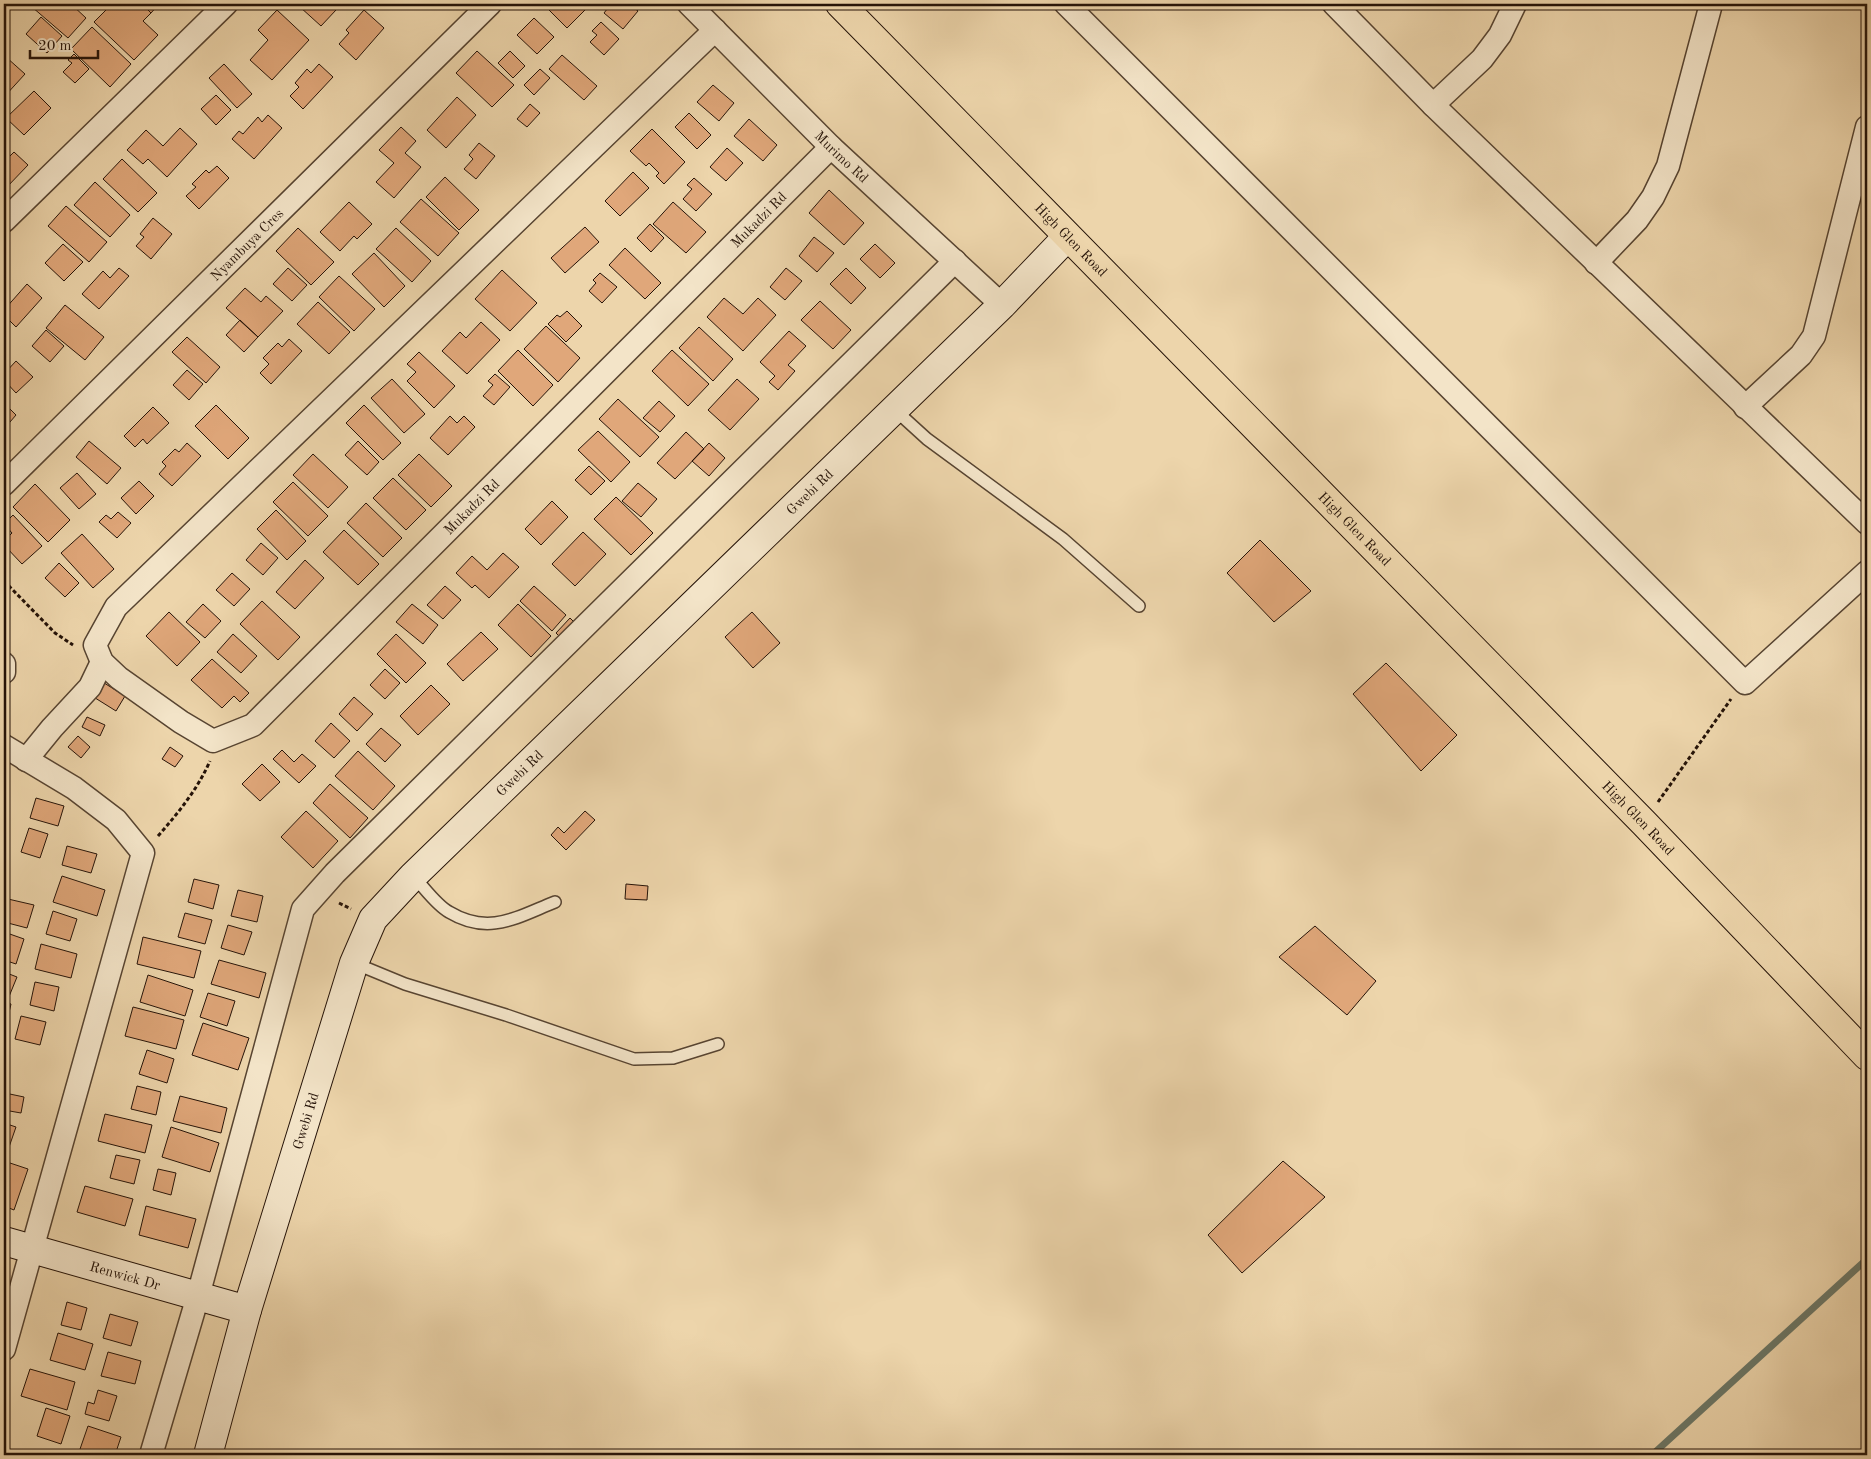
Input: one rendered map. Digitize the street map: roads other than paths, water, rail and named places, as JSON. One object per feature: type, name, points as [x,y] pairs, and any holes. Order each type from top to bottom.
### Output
[{"type":"main road","name":"High Glen Road","points":[[840,4],[1644,824],[1867,1056]]},
{"type":"street","points":[[4,221],[226,4]]},
{"type":"street","name":"Nyambuya Cres","points":[[4,484],[490,4]]},
{"type":"street","name":"Murimo Rd","points":[[689,4],[831,148],[1002,305]]},
{"type":"street","points":[[1066,4],[1745,683],[1867,572]]},
{"type":"street","points":[[1334,4],[1433,105],[1574,238],[1596,263],[1867,523]]},
{"type":"street","points":[[1433,105],[1482,59],[1500,35],[1515,4]]},
{"type":"street","points":[[1596,263],[1637,220],[1654,197],[1668,166],[1710,4]]},
{"type":"street","points":[[26,760],[52,728],[90,687],[98,654],[116,607],[715,30]]},
{"type":"street","points":[[1745,407],[1801,355],[1814,336],[1867,127]]},
{"type":"street","name":"Mukadzi Rd","points":[[98,654],[119,678],[173,716],[213,741],[253,725],[831,148]]},
{"type":"street","name":"Gwebi Rd","points":[[208,1455],[247,1310],[354,963],[373,918],[413,876],[1002,305],[1067,236]]},
{"type":"street","points":[[151,1455],[198,1296],[303,909],[315,893],[956,261]]},
{"type":"street","points":[[4,664],[4,672]]},
{"type":"street","points":[[4,746],[74,788],[116,820],[143,853],[4,1349]]},
{"type":"street","name":"Renwick Dr","points":[[4,1241],[247,1310]]},
{"type":"lane","points":[[894,409],[926,439],[1063,540],[1139,606]]},
{"type":"lane","points":[[413,876],[447,912],[474,923],[502,924],[556,902]]},
{"type":"lane","points":[[354,963],[405,984],[506,1015],[634,1059],[673,1058],[718,1044]]},
{"type":"waterway","points":[[1652,1455],[1867,1259]]}]
